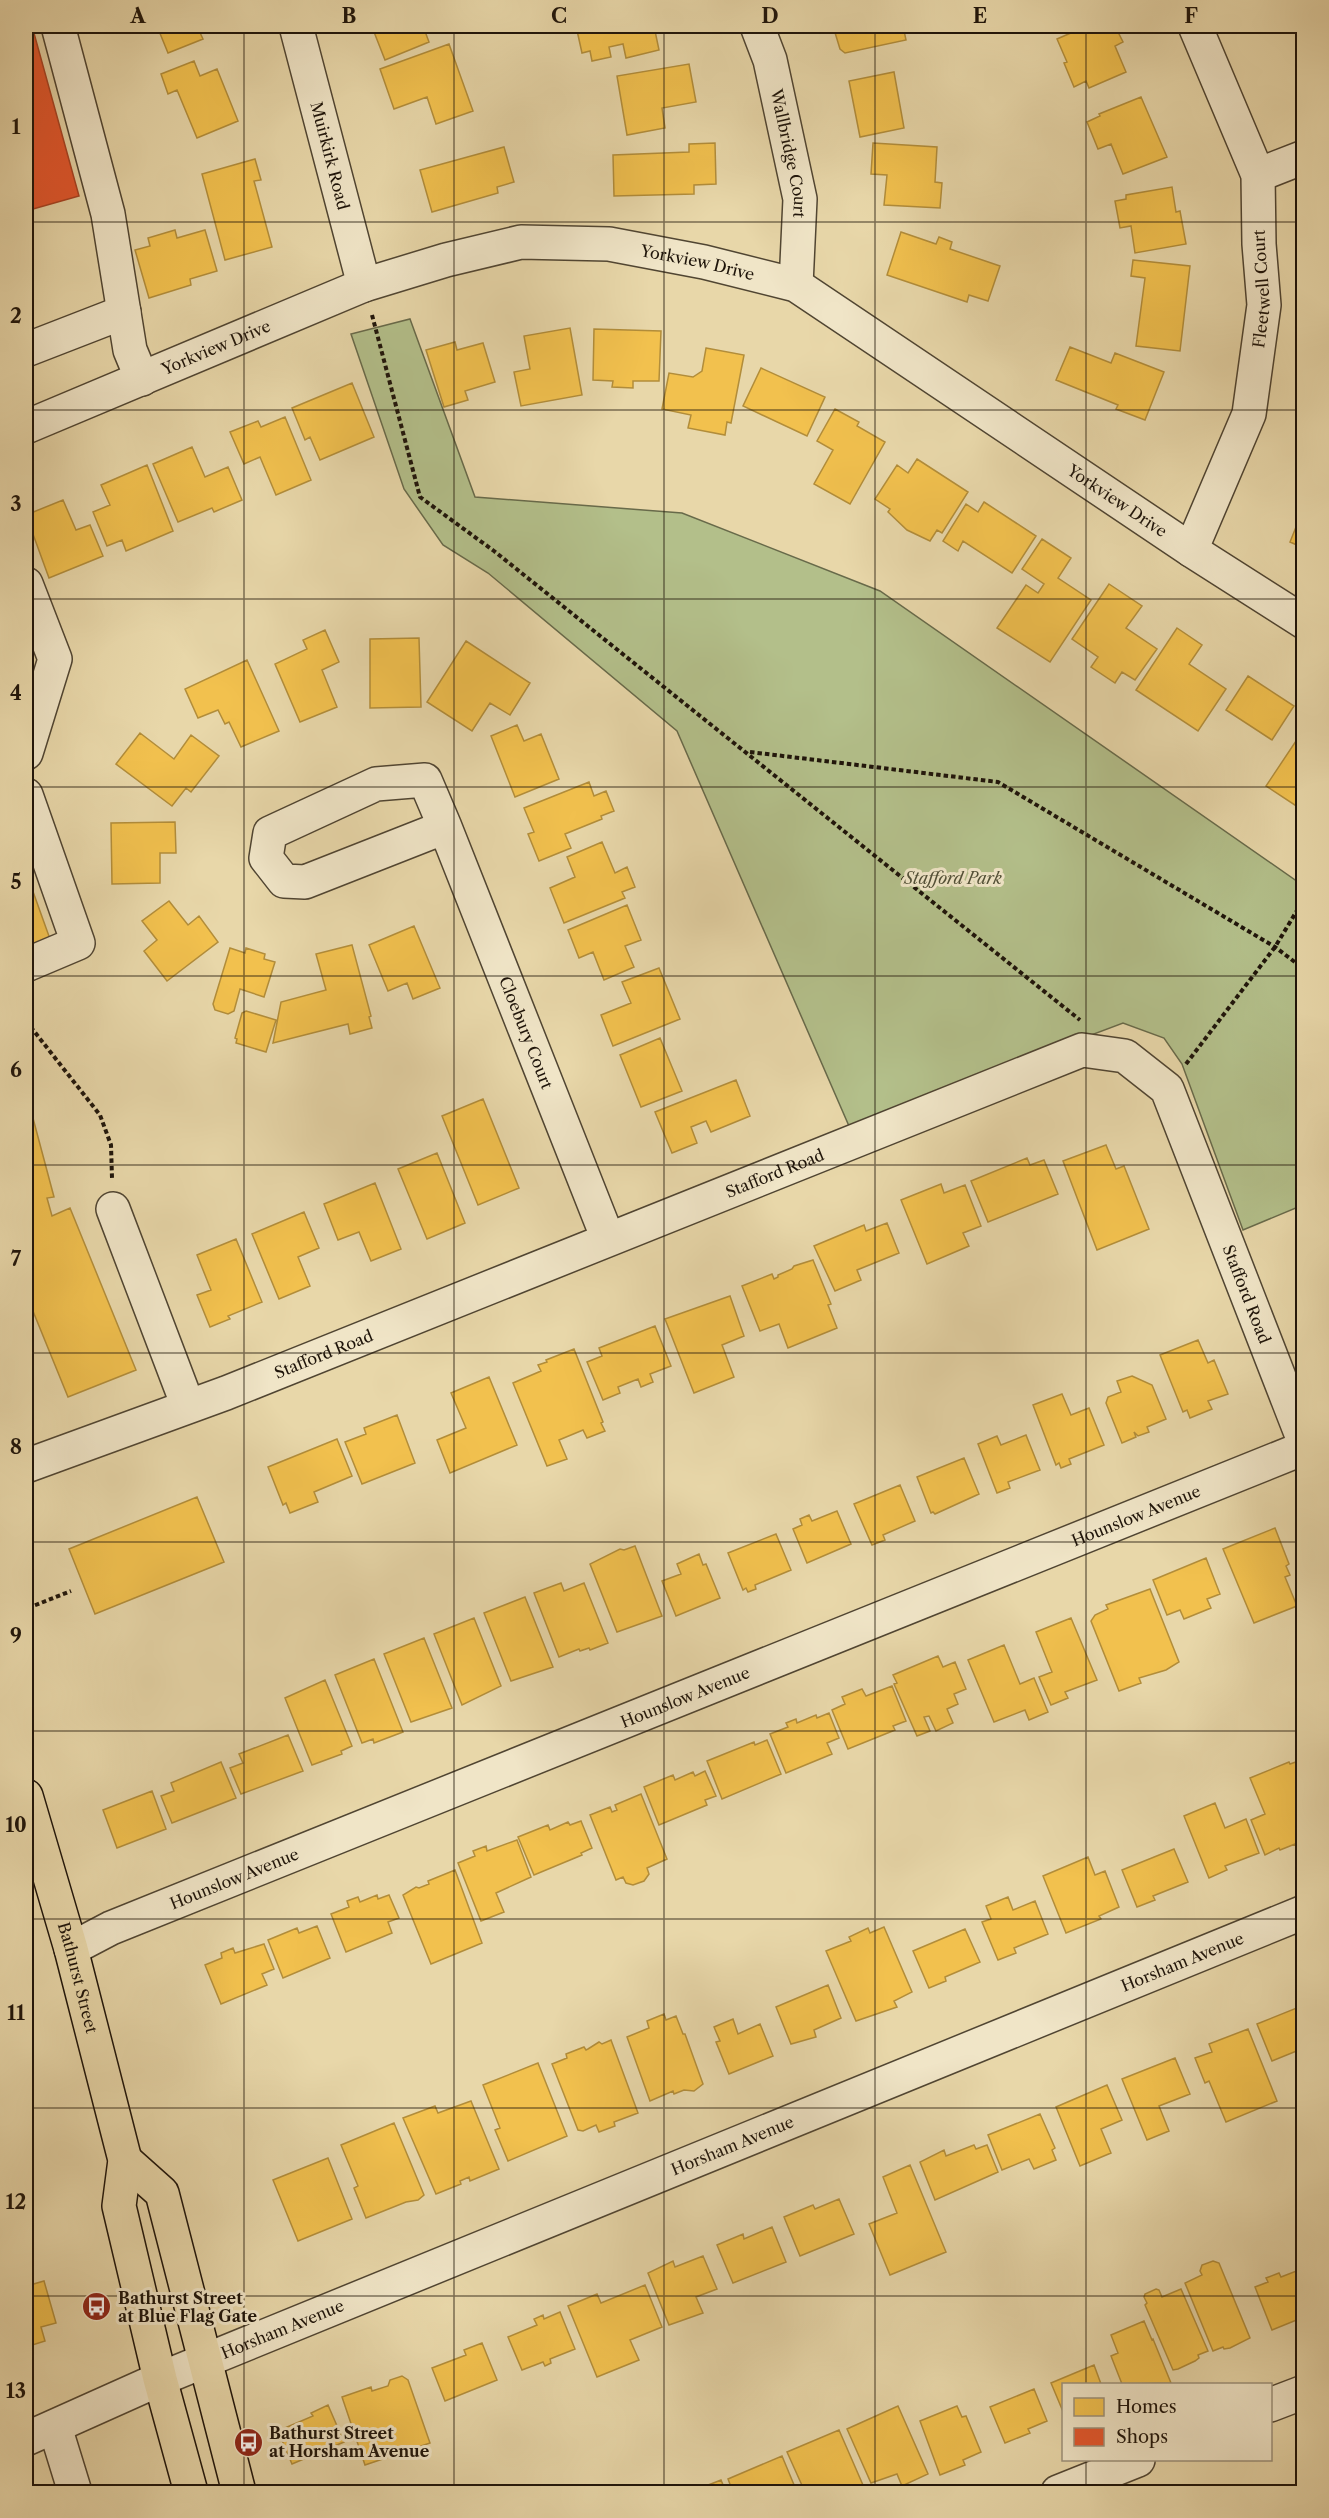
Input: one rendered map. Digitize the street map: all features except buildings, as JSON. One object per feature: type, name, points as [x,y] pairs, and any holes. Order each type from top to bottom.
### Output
[{"type":"main road","name":"Bathurst Street","points":[[26,1796],[71,1949],[125,2160],[119,2206],[160,2379],[191,2493]]},
{"type":"main road","points":[[125,2160],[162,2193],[239,2493]]},
{"type":"street","points":[[58,26],[108,214],[130,350],[142,379]]},
{"type":"street","name":"Muirkirk Road","points":[[296,26],[364,285]]},
{"type":"street","name":"Wallbridge Court","points":[[757,26],[770,60],[800,199],[796,285]]},
{"type":"street","name":"Fleetwell Court","points":[[1191,550],[1250,414],[1264,305],[1259,244],[1258,175],[1195,26]]},
{"type":"street","points":[[1258,175],[1304,157]]},
{"type":"street","name":"Yorkview Drive","points":[[26,428],[364,285],[446,260],[521,242],[609,244],[704,262],[796,285],[1191,550],[1304,622]]},
{"type":"street","points":[[26,350],[124,312]]},
{"type":"street","points":[[26,584],[55,659],[26,753]]},
{"type":"street","name":"Cloebury Court","points":[[445,827],[305,882],[284,881],[266,858],[270,833],[376,784],[425,780],[445,827],[608,1239]]},
{"type":"street","points":[[26,795],[78,943],[26,965]]},
{"type":"street","name":"Stafford Road","points":[[26,1466],[188,1406],[1082,1050],[1125,1056],[1167,1089],[1304,1441]]},
{"type":"street","points":[[113,1209],[188,1406]]},
{"type":"street","name":"Hounslow Avenue","points":[[71,1949],[111,1928],[1304,1448]]},
{"type":"street","name":"Horsham Avenue","points":[[26,2439],[160,2379],[1304,1912]]},
{"type":"street","points":[[1272,2404],[1304,2392]]},
{"type":"street","points":[[55,2427],[75,2493]]},
{"type":"street","points":[[1058,2493],[1136,2461]]},
{"type":"path","points":[[364,285],[420,497],[494,551],[748,752],[1088,1026]]},
{"type":"path","points":[[748,752],[998,782],[1275,947],[1304,969]]},
{"type":"path","points":[[1167,1089],[1275,947],[1304,898]]},
{"type":"path","points":[[26,1021],[100,1115],[111,1144],[113,1209]]},
{"type":"path","points":[[28,1608],[71,1591]]},
{"type":"green space","name":"Stafford Park","points":[[410,319],[475,497],[682,513],[880,591],[1301,884],[1303,882],[1303,1205],[1243,1230],[1182,1064],[1164,1038],[1123,1023],[849,1126],[677,731],[488,573],[443,545],[404,489],[351,334]]},
{"type":"place","name":"Bathurst Street at Blue Flag Gate","points":[[97,2307]]},
{"type":"place","name":"Bathurst Street at Horsham Avenue","points":[[248,2442]]}]
